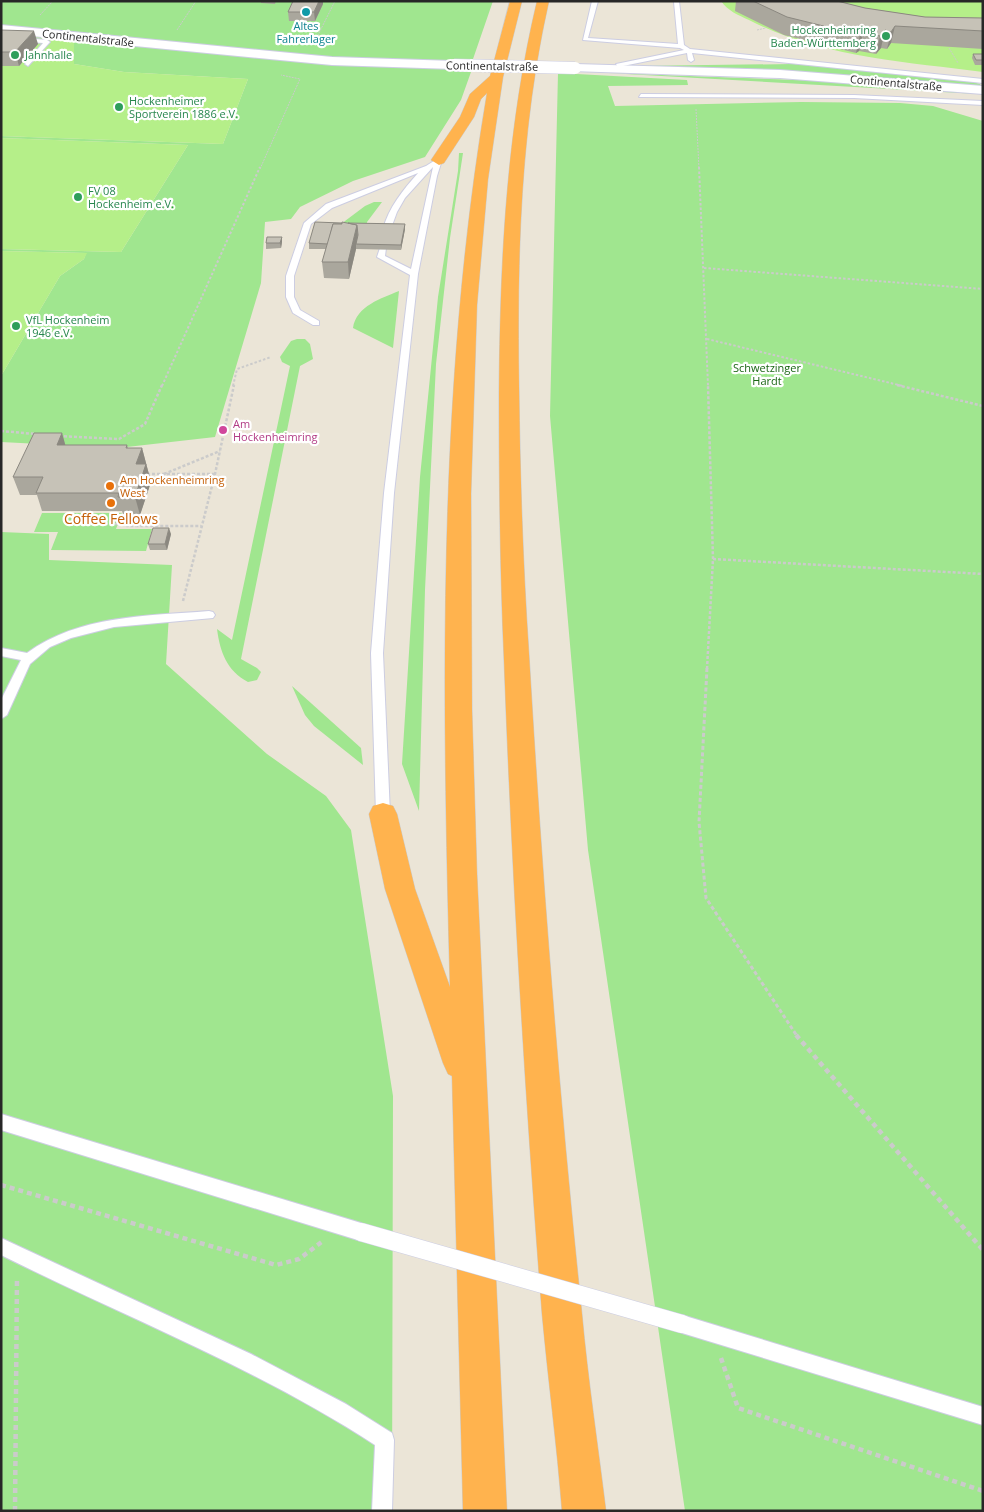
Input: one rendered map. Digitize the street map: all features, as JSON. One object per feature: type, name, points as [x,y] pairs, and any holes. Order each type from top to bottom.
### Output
[{"type":"highway","points":[[485,1511],[469,1088],[459,720],[460,493],[468,305],[480,179],[496,77],[516,1]]},
{"type":"highway","points":[[543,1],[527,78],[515,177],[510,266],[508,493],[518,711],[547,1124],[562,1318],[584,1511]]},
{"type":"highway","points":[[434,164],[467,117],[475,97],[496,77]]},
{"type":"highway","points":[[383,814],[400,889],[469,1088]]},
{"type":"street","name":"Continentalstraße","points":[[1,29],[241,54],[332,61],[780,74],[983,90]]},
{"type":"lane","points":[[595,1],[585,39],[681,46],[689,51],[691,60]]},
{"type":"lane","points":[[677,2],[681,46]]},
{"type":"lane","points":[[1,38],[47,42],[28,64]]},
{"type":"lane","points":[[618,65],[689,51],[983,81]]},
{"type":"lane","points":[[641,96],[695,92],[897,96],[983,103]]},
{"type":"lane","points":[[387,229],[389,219],[400,198],[434,164]]},
{"type":"lane","points":[[383,814],[377,653],[389,493],[414,274],[434,164]]},
{"type":"lane","points":[[316,323],[296,311],[290,297],[290,276],[308,223],[329,206],[434,164]]},
{"type":"lane","points":[[382,250],[381,257],[414,274]]},
{"type":"lane","points":[[1,715],[29,657],[64,635],[115,622],[209,615]]},
{"type":"lane","points":[[1,652],[29,657]]},
{"type":"lane","points":[[1,1122],[361,1232],[682,1324],[714,1336],[983,1416]]},
{"type":"lane","points":[[9,1250],[268,1370],[354,1418],[385,1440],[382,1511]]},
{"type":"path","points":[[37,17],[54,1]]},
{"type":"path","points":[[173,36],[196,1]]},
{"type":"path","points":[[757,30],[766,28]]},
{"type":"path","points":[[950,48],[959,65]]},
{"type":"path","points":[[55,436],[119,439],[145,424],[300,79]]},
{"type":"path","points":[[695,92],[707,339],[713,558],[699,822],[706,898],[797,1036],[983,1250]]},
{"type":"path","points":[[704,268],[983,289]]},
{"type":"path","points":[[707,339],[983,406]]},
{"type":"path","points":[[179,618],[215,474],[237,369],[271,357]]},
{"type":"path","points":[[1,431],[37,434]]},
{"type":"path","points":[[161,475],[220,451]]},
{"type":"path","points":[[144,474],[215,474]]},
{"type":"path","points":[[128,524],[131,515]]},
{"type":"path","points":[[84,524],[201,526]]},
{"type":"path","points":[[713,558],[983,574]]},
{"type":"path","points":[[1,1185],[276,1265],[299,1259],[318,1247],[338,1224]]},
{"type":"path","points":[[9,1250],[15,1511]]},
{"type":"path","points":[[714,1336],[738,1408],[983,1491]]},
{"type":"green space","points":[[1,1],[493,1],[473,59],[452,59],[449,69],[471,72],[461,100],[425,157],[353,181],[300,207],[291,219],[265,222],[261,283],[215,437],[118,448],[1,442],[1,376],[60,276],[84,259],[86,253],[1,251],[1,249],[121,252],[188,145],[1,138],[1,136],[223,144],[248,79],[124,72],[74,64],[1,33]]},
{"type":"green space","name":"Hockenheimring Baden-Württemberg","points":[[721,1],[983,1],[983,72],[893,61],[834,50],[776,32],[730,10]]},
{"type":"green space","name":"Hockenheimer Sportverein 1886 e.V.","points":[[1,33],[74,41],[74,64],[124,72],[248,79],[223,144],[1,136]]},
{"type":"green space","points":[[794,64],[969,81],[981,86],[781,71],[630,66]]},
{"type":"green space","name":"Schwetzinger Hardt","points":[[558,73],[687,80],[688,85],[608,86],[615,106],[801,102],[900,103],[933,106],[983,121],[983,1511],[685,1511],[588,850],[550,416]]},
{"type":"green space","points":[[608,73],[854,82],[978,94]]},
{"type":"green space","name":"FV 08 Hockenheim e.V.","points":[[1,138],[188,145],[121,252],[1,249]]},
{"type":"green space","points":[[459,153],[463,153],[450,238],[436,364],[425,590],[419,811],[402,764],[420,477],[438,297],[458,171]]},
{"type":"green space","points":[[374,202],[382,202],[367,222],[366,231],[341,224],[365,206]]},
{"type":"green space","name":"VfL Hockenheim 1946 e.V.","points":[[1,251],[87,253],[84,259],[60,276],[1,376]]},
{"type":"green space","points":[[399,291],[393,348],[353,328],[355,320],[364,308]]},
{"type":"green space","points":[[305,339],[310,344],[313,359],[300,366],[241,659],[261,672],[257,680],[248,682],[235,672],[226,660],[220,645],[217,629],[232,640],[290,366],[282,362],[280,357],[291,341]]},
{"type":"green space","points":[[42,513],[122,513],[116,529],[152,529],[146,551],[51,550],[58,532],[34,532]]},
{"type":"green space","points":[[1,532],[49,534],[49,560],[172,565],[166,664],[267,754],[326,796],[351,830],[393,1096],[392,1511],[1,1511]]},
{"type":"green space","points":[[292,686],[361,748],[363,765],[314,726],[305,715]]},
{"type":"building","points":[[293,1],[319,1],[314,12],[288,12]]},
{"type":"building","points":[[753,1],[837,1],[865,8],[925,17],[983,18],[983,31],[895,26],[891,32],[885,30],[880,36],[863,33],[860,35],[787,17]]},
{"type":"building","points":[[1,30],[34,31],[15,52],[1,52]]},
{"type":"building","points":[[973,54],[982,54],[983,60],[976,60]]},
{"type":"building","points":[[315,222],[342,224],[333,224],[328,244],[309,243]]},
{"type":"building","points":[[342,222],[357,225],[348,262],[322,262],[333,224],[342,224]]},
{"type":"building","points":[[348,223],[405,224],[401,245],[356,244],[358,235],[357,225]]},
{"type":"building","points":[[267,237],[282,237],[280,243],[266,243]]},
{"type":"building","points":[[34,433],[62,433],[57,445],[127,445],[126,448],[142,448],[136,464],[146,464],[135,497],[118,497],[119,493],[36,493],[43,477],[13,477]]},
{"type":"building","points":[[153,528],[169,528],[165,544],[148,544]]},
{"type":"place","name":"Altes Fahrerlager","points":[[306,12]]},
{"type":"place","name":"Hockenheimring Baden-Württemberg","points":[[886,36]]},
{"type":"place","name":"Jahnhalle","points":[[15,55]]},
{"type":"place","name":"Hockenheimer Sportverein 1886 e.V.","points":[[119,107]]},
{"type":"place","name":"FV 08 Hockenheim e.V.","points":[[78,197]]},
{"type":"place","name":"VfL Hockenheim 1946 e.V.","points":[[16,326]]},
{"type":"place","name":"Am Hockenheimring","points":[[223,430]]},
{"type":"place","name":"Am Hockenheimring West","points":[[110,486]]},
{"type":"place","name":"Coffee Fellows","points":[[111,503]]}]
